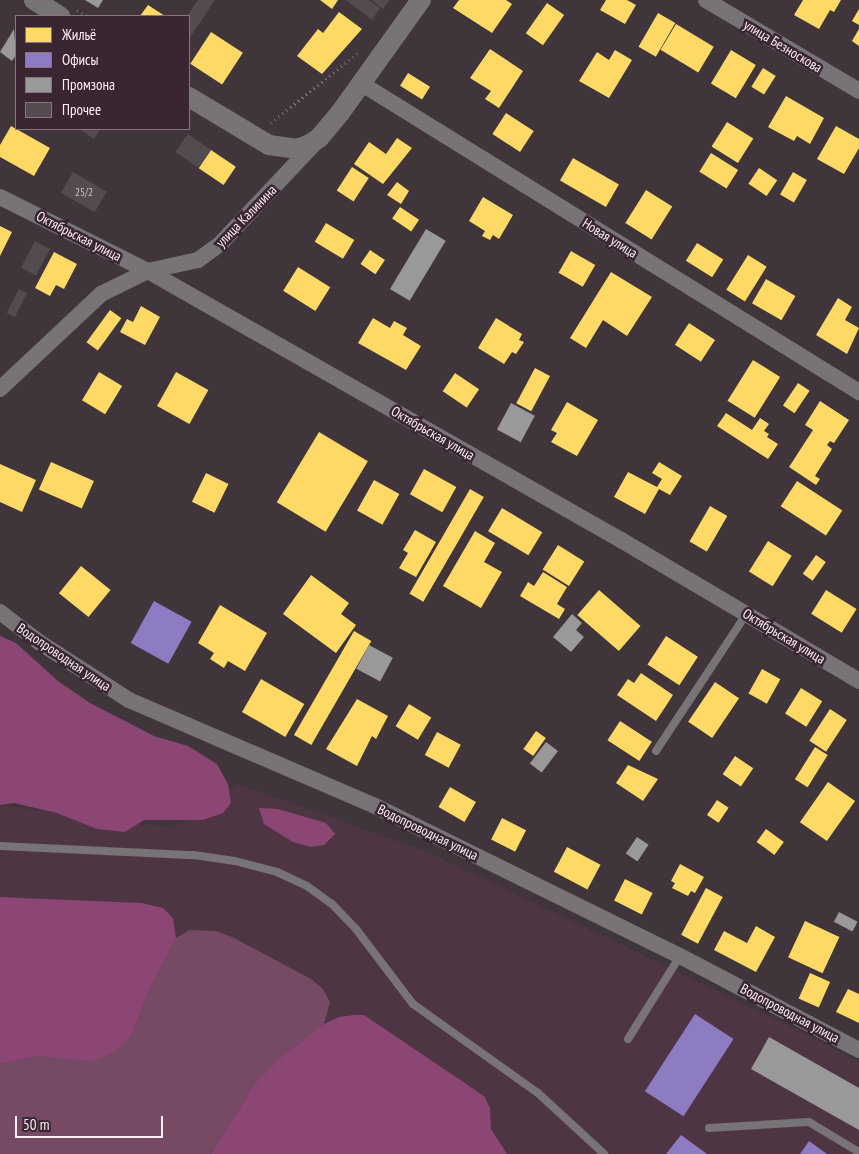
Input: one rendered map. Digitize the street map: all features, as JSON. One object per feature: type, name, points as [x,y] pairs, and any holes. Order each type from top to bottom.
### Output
[{"type":"street","points":[[34,0],[58,15]]},
{"type":"street","name":"улица Калинина","points":[[0,389],[101,294],[148,271],[198,260],[221,243],[319,138],[362,84],[421,0]]},
{"type":"street","name":"улица Безноскова","points":[[706,0],[859,91]]},
{"type":"street","name":"Новая улица","points":[[362,84],[859,392]]},
{"type":"street","points":[[190,98],[248,135],[282,149],[296,149],[319,138]]},
{"type":"street","name":"Октябрьская улица","points":[[0,197],[148,271],[747,613],[859,682]]},
{"type":"street","name":"Водопроводная улица","points":[[0,612],[40,642],[129,700],[375,806],[680,956],[859,1050]]},
{"type":"lane","points":[[656,751],[747,613]]},
{"type":"lane","points":[[0,846],[194,855],[268,870],[307,886],[332,904],[356,929],[413,1004],[557,1108],[604,1154]]},
{"type":"lane","points":[[628,1039],[680,956]]},
{"type":"lane","points":[[709,1128],[809,1122],[859,1152]]},
{"type":"path","points":[[266,125],[359,52]]},
{"type":"shaded area","points":[[0,636],[16,643],[58,681],[90,703],[154,736],[188,746],[217,764],[228,784],[231,803],[223,813],[203,820],[144,820],[125,832],[97,829],[57,813],[14,803],[0,805]]},
{"type":"shaded area","points":[[238,784],[430,853],[795,1028],[859,1063],[859,1154],[507,1154],[491,1129],[490,1108],[339,1017],[211,1154],[0,1154],[0,1064],[173,918],[163,908],[142,903],[0,897],[0,805],[174,828]]},
{"type":"shaded area","points":[[259,808],[278,809],[326,823],[335,834],[324,845],[311,847],[293,842],[264,824]]},
{"type":"shaded area","points":[[0,897],[142,903],[163,908],[173,918],[176,938],[147,994],[132,1035],[115,1052],[93,1061],[37,1056],[0,1064]]},
{"type":"shaded area","points":[[190,930],[216,931],[232,937],[311,979],[323,989],[330,1002],[324,1024],[283,1055],[255,1083],[211,1154],[0,1154],[0,1064],[37,1056],[93,1060],[132,1035],[147,994],[176,938]]},
{"type":"shaded area","points":[[364,1015],[484,1096],[490,1108],[491,1129],[507,1154],[211,1154],[255,1083],[283,1055],[324,1024],[339,1017]]},
{"type":"building: Жильё","points":[[320,0],[338,0],[332,9]]},
{"type":"building: Жильё","points":[[459,0],[506,0],[512,4],[492,33],[453,8]]},
{"type":"building: Жильё","points":[[606,0],[627,0],[636,5],[625,24],[600,10]]},
{"type":"building: Жильё","points":[[803,0],[841,0],[834,12],[830,10],[819,29],[794,15]]},
{"type":"building: Жильё","points":[[547,3],[564,15],[543,45],[526,33]]},
{"type":"building: Жильё","points":[[148,5],[163,15],[141,15]]},
{"type":"building: Жильё","points":[[859,9],[859,25],[852,21]]},
{"type":"building: Жильё","points":[[339,12],[362,29],[322,74],[297,56],[318,29],[323,33]]},
{"type":"building: Жильё","points":[[658,13],[675,23],[656,57],[638,47]]},
{"type":"building: Жильё","points":[[676,24],[714,47],[698,72],[661,50]]},
{"type":"building: Жильё","points":[[859,29],[859,46],[852,41]]},
{"type":"building: Жильё","points":[[211,32],[243,53],[222,85],[190,64]]},
{"type":"building: Жильё","points":[[490,49],[523,71],[499,108],[485,99],[491,91],[470,78]]},
{"type":"building: Жильё","points":[[615,50],[632,60],[609,98],[579,81],[597,52],[609,60]]},
{"type":"building: Жильё","points":[[731,50],[756,65],[736,98],[711,83]]},
{"type":"building: Жильё","points":[[763,68],[776,76],[764,95],[751,87]]},
{"type":"building: Жильё","points":[[408,73],[430,87],[422,99],[400,86]]},
{"type":"building: Жильё","points":[[786,96],[824,118],[810,144],[797,136],[794,141],[768,127]]},
{"type":"building: Жильё","points":[[506,113],[534,131],[520,152],[492,134]]},
{"type":"building: Жильё","points":[[727,122],[753,138],[738,163],[712,147]]},
{"type":"building: Жильё","points":[[11,126],[15,130],[50,148],[34,176],[0,157],[0,145]]},
{"type":"building: Жильё","points":[[836,126],[859,139],[859,148],[844,174],[817,159]]},
{"type":"building: Жильё","points":[[397,138],[412,148],[383,184],[354,164],[369,142],[386,154]]},
{"type":"building: Жильё","points":[[211,150],[236,167],[224,185],[199,168]]},
{"type":"building: Жильё","points":[[711,153],[738,170],[726,189],[699,172]]},
{"type":"building: Жильё","points":[[573,158],[619,184],[606,207],[560,181]]},
{"type":"building: Жильё","points":[[352,167],[369,178],[354,201],[337,190]]},
{"type":"building: Жильё","points":[[759,168],[777,180],[767,196],[748,184]]},
{"type":"building: Жильё","points":[[793,172],[807,180],[794,203],[780,195]]},
{"type":"building: Жильё","points":[[397,182],[409,191],[401,204],[387,195]]},
{"type":"building: Жильё","points":[[646,190],[672,206],[652,240],[625,223]]},
{"type":"building: Жильё","points":[[483,197],[513,215],[499,239],[493,235],[490,240],[482,236],[485,231],[469,221]]},
{"type":"building: Жильё","points":[[400,207],[419,220],[411,231],[392,219]]},
{"type":"building: Жильё","points":[[326,223],[354,240],[343,259],[315,242]]},
{"type":"building: Жильё","points":[[0,226],[12,232],[0,256]]},
{"type":"building: Жильё","points":[[697,243],[723,259],[712,277],[686,261]]},
{"type":"building: Жильё","points":[[370,250],[385,260],[375,274],[360,264]]},
{"type":"building: Жильё","points":[[571,251],[595,265],[583,287],[558,273]]},
{"type":"building: Жильё","points":[[54,252],[77,264],[64,289],[56,285],[50,296],[35,288]]},
{"type":"building: Жильё","points":[[748,255],[767,267],[745,301],[726,290]]},
{"type":"building: Жильё","points":[[298,267],[330,287],[315,311],[283,291]]},
{"type":"building: Жильё","points":[[611,272],[652,297],[627,336],[603,320],[586,348],[570,338]]},
{"type":"building: Жильё","points":[[766,279],[795,296],[781,320],[752,303]]},
{"type":"building: Жильё","points":[[838,298],[852,307],[845,320],[859,328],[847,354],[816,335]]},
{"type":"building: Жильё","points":[[141,306],[160,317],[145,345],[120,332],[127,319],[133,322]]},
{"type":"building: Жильё","points":[[110,310],[121,318],[98,351],[86,342]]},
{"type":"building: Жильё","points":[[373,318],[390,328],[394,321],[407,328],[403,335],[421,346],[406,370],[358,343]]},
{"type":"building: Жильё","points":[[496,318],[522,334],[519,340],[524,342],[516,354],[512,352],[504,364],[478,348]]},
{"type":"building: Жильё","points":[[689,323],[715,340],[701,362],[675,345]]},
{"type":"building: Жильё","points":[[753,360],[780,377],[755,418],[728,401]]},
{"type":"building: Жильё","points":[[535,368],[550,376],[531,411],[516,403]]},
{"type":"building: Жильё","points":[[99,372],[122,386],[105,414],[82,400]]},
{"type":"building: Жильё","points":[[176,372],[208,390],[189,424],[157,406]]},
{"type":"building: Жильё","points":[[455,373],[479,389],[467,407],[443,391]]},
{"type":"building: Жильё","points":[[798,383],[810,391],[795,413],[783,405]]},
{"type":"building: Жильё","points":[[820,401],[849,420],[834,443],[830,441],[827,445],[832,449],[815,476],[820,479],[816,485],[789,467],[813,430],[805,425]]},
{"type":"building: Жильё","points":[[567,402],[598,420],[577,456],[551,442],[557,433],[551,430]]},
{"type":"building: Жильё","points":[[726,413],[752,430],[760,418],[769,424],[764,431],[769,434],[767,437],[778,444],[768,459],[717,426]]},
{"type":"building: Жильё","points":[[319,432],[368,461],[326,532],[277,502]]},
{"type":"building: Жильё","points":[[51,462],[94,481],[82,509],[39,489]]},
{"type":"building: Жильё","points":[[659,462],[682,476],[670,495],[659,489],[645,514],[614,497],[628,472],[657,487],[662,479],[652,473]]},
{"type":"building: Жильё","points":[[0,464],[36,480],[22,512],[0,502]]},
{"type":"building: Жильё","points":[[424,469],[456,487],[442,512],[410,494]]},
{"type":"building: Жильё","points":[[206,473],[228,484],[214,513],[192,502]]},
{"type":"building: Жильё","points":[[374,480],[399,494],[382,525],[357,511]]},
{"type":"building: Жильё","points":[[797,481],[842,510],[826,536],[781,506]]},
{"type":"building: Жильё","points":[[470,489],[484,497],[423,602],[410,594]]},
{"type":"building: Жильё","points":[[710,506],[727,516],[707,552],[690,542]]},
{"type":"building: Жильё","points":[[502,508],[542,532],[528,555],[488,531]]},
{"type":"building: Жильё","points":[[415,530],[436,542],[416,577],[399,568],[408,553],[403,550]]},
{"type":"building: Жильё","points":[[475,531],[495,543],[484,562],[502,572],[481,608],[443,586]]},
{"type":"building: Жильё","points":[[768,541],[792,556],[773,586],[749,572]]},
{"type":"building: Жильё","points":[[558,545],[584,561],[569,586],[543,570]]},
{"type":"building: Жильё","points":[[816,555],[826,562],[813,581],[803,574]]},
{"type":"building: Жильё","points":[[81,566],[111,590],[89,617],[59,593]]},
{"type":"building: Жильё","points":[[543,572],[567,587],[557,604],[565,609],[559,619],[520,596],[528,582],[534,586]]},
{"type":"building: Жильё","points":[[311,575],[349,603],[341,614],[356,625],[336,653],[283,614]]},
{"type":"building: Жильё","points":[[599,590],[641,626],[619,651],[577,615]]},
{"type":"building: Жильё","points":[[826,590],[857,609],[842,633],[811,614]]},
{"type":"building: Жильё","points":[[220,605],[267,633],[245,671],[228,661],[224,668],[210,659],[214,653],[198,643]]},
{"type":"building: Жильё","points":[[354,631],[371,641],[311,745],[294,735]]},
{"type":"building: Жильё","points":[[666,636],[698,657],[679,685],[647,665]]},
{"type":"building: Жильё","points":[[762,669],[780,679],[767,704],[748,693]]},
{"type":"building: Жильё","points":[[641,673],[673,695],[656,721],[617,695],[628,679],[634,683]]},
{"type":"building: Жильё","points":[[261,679],[304,704],[285,737],[242,712]]},
{"type":"building: Жильё","points":[[715,682],[739,698],[712,738],[688,722]]},
{"type":"building: Жильё","points":[[801,688],[822,701],[806,727],[785,713]]},
{"type":"building: Жильё","points":[[357,699],[388,716],[376,739],[372,736],[357,766],[326,749]]},
{"type":"building: Жильё","points":[[409,704],[431,717],[418,740],[396,726]]},
{"type":"building: Жильё","points":[[830,709],[847,720],[826,752],[809,741]]},
{"type":"building: Жильё","points":[[620,721],[652,742],[639,761],[607,740]]},
{"type":"building: Жильё","points":[[536,731],[546,738],[533,756],[523,749]]},
{"type":"building: Жильё","points":[[437,732],[461,745],[449,768],[425,755]]},
{"type":"building: Жильё","points":[[815,747],[828,755],[808,787],[795,779]]},
{"type":"building: Жильё","points":[[735,756],[753,768],[741,787],[723,774]]},
{"type":"building: Жильё","points":[[628,765],[658,779],[643,801],[616,783]]},
{"type":"building: Жильё","points":[[828,782],[855,801],[827,841],[800,822]]},
{"type":"building: Жильё","points":[[450,787],[476,802],[464,822],[438,807]]},
{"type":"building: Жильё","points":[[717,800],[729,808],[719,823],[707,815]]},
{"type":"building: Жильё","points":[[502,818],[526,830],[515,852],[491,839]]},
{"type":"building: Жильё","points":[[766,829],[784,842],[774,855],[757,842]]},
{"type":"building: Жильё","points":[[567,847],[601,865],[587,890],[554,872]]},
{"type":"building: Жильё","points":[[680,864],[704,877],[695,893],[691,891],[688,896],[672,888],[675,883],[671,881]]},
{"type":"building: Жильё","points":[[625,879],[653,893],[642,914],[614,900]]},
{"type":"building: Жильё","points":[[706,888],[723,897],[698,944],[681,935]]},
{"type":"building: Жильё","points":[[805,921],[839,937],[823,973],[788,957]]},
{"type":"building: Жильё","points":[[756,926],[775,937],[756,972],[714,950],[724,931],[747,943]]},
{"type":"building: Жильё","points":[[810,973],[830,982],[819,1008],[799,999]]},
{"type":"building: Жильё","points":[[848,989],[859,994],[859,1023],[836,1012]]},
{"type":"building: Офисы","points":[[154,601],[192,622],[168,664],[131,643]]},
{"type":"building: Офисы","points":[[695,1014],[734,1039],[683,1116],[645,1091]]},
{"type":"building: Офисы","points":[[681,1135],[707,1154],[666,1154]]},
{"type":"building: Офисы","points":[[809,1141],[827,1154],[800,1154]]},
{"type":"building: Промзона","points":[[85,0],[103,0],[98,8]]},
{"type":"building: Промзона","points":[[14,29],[15,56],[12,61],[0,52]]},
{"type":"building: Промзона","points":[[426,229],[446,241],[410,301],[390,289]]},
{"type":"building: Промзона","points":[[511,403],[535,416],[521,442],[497,429]]},
{"type":"building: Промзона","points":[[572,614],[582,623],[576,630],[584,637],[571,652],[553,637]]},
{"type":"building: Промзона","points":[[369,645],[393,658],[380,682],[356,669]]},
{"type":"building: Промзона","points":[[546,742],[558,751],[542,773],[530,764]]},
{"type":"building: Промзона","points":[[637,837],[649,845],[637,861],[626,854]]},
{"type":"building: Промзона","points":[[839,912],[858,922],[852,932],[834,922]]},
{"type":"building: Промзона","points":[[769,1037],[859,1088],[859,1130],[751,1069]]},
{"type":"building: Прочее","points":[[198,0],[215,0],[190,38],[190,15],[188,15]]},
{"type":"building: Прочее","points":[[346,0],[369,0],[380,8],[372,20]]},
{"type":"building: Прочее","points":[[371,0],[389,0],[383,9]]},
{"type":"building: Прочее","points":[[80,130],[100,130],[94,139]]},
{"type":"building: Прочее","points":[[188,134],[211,150],[198,168],[175,152]]},
{"type":"building: Прочее","points":[[73,172],[107,192],[95,212],[61,193]]},
{"type":"building: Прочее","points":[[35,241],[50,249],[36,275],[21,267]]},
{"type":"building: Прочее","points":[[19,289],[27,293],[15,317],[7,313]]}]
